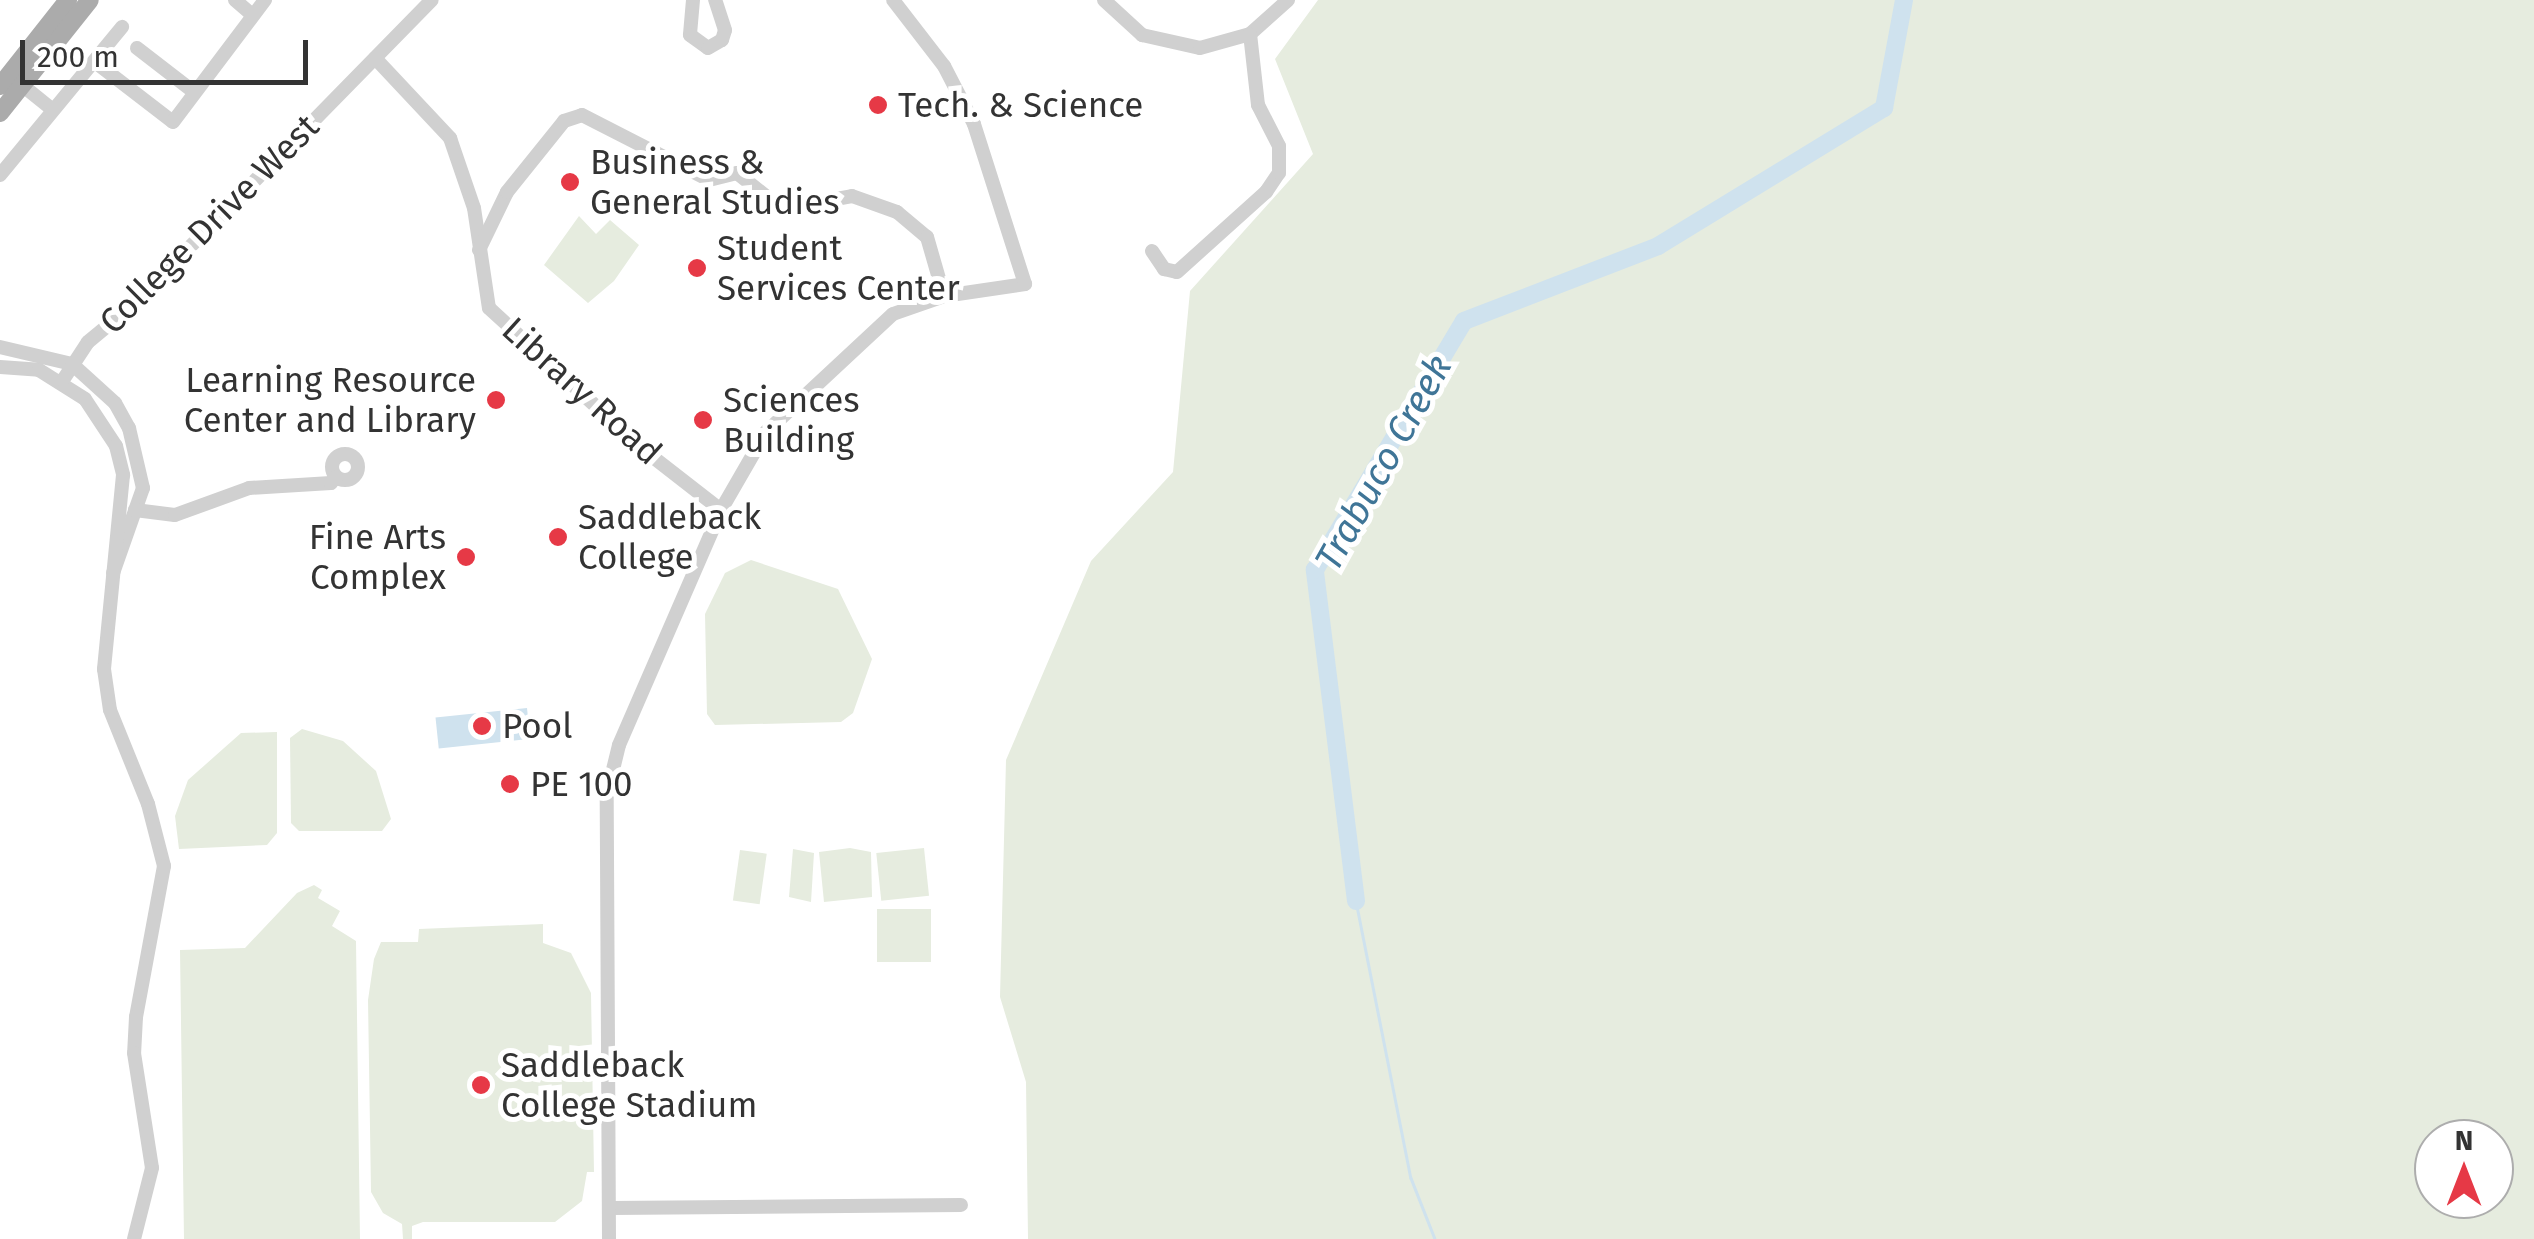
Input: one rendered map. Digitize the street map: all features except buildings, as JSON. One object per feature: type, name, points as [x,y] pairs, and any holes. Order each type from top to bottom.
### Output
[{"type":"main road","points":[[0,86],[68,0]]},
{"type":"main road","points":[[0,113],[90,0]]},
{"type":"street","points":[[235,0],[252,16]]},
{"type":"street","points":[[95,62],[173,122],[265,0]]},
{"type":"street","name":"College Drive West","points":[[134,1239],[152,1168],[136,1077],[136,1017],[164,866],[148,804],[110,710],[103,630],[121,507],[116,446],[85,399],[62,380],[72,364],[432,0]]},
{"type":"street","points":[[693,0],[690,35],[708,48],[724,35],[716,7],[694,18]]},
{"type":"street","points":[[610,1239],[609,786],[619,744],[721,510],[750,455],[798,397],[893,314],[944,296],[1025,284],[974,124],[944,66],[893,0]]},
{"type":"street","points":[[1104,0],[1126,25],[1180,48],[1222,46],[1250,34],[1288,0]]},
{"type":"street","points":[[0,175],[122,27]]},
{"type":"street","points":[[1152,252],[1164,269],[1178,272],[1266,192],[1279,173],[1279,146],[1258,105],[1250,34]]},
{"type":"street","points":[[137,48],[194,92]]},
{"type":"street","name":"Library Road","points":[[375,58],[450,138],[474,208],[488,308],[640,446],[721,510]]},
{"type":"street","points":[[22,85],[52,109]]},
{"type":"street","points":[[480,250],[507,192],[564,121],[582,115],[709,180],[737,173],[782,209],[852,196],[897,212],[927,238],[944,296]]},
{"type":"street","name":"College Drive West","points":[[0,347],[72,364],[114,403],[128,428],[140,458],[140,510],[110,578]]},
{"type":"street","points":[[0,367],[38,370],[62,380]]},
{"type":"street","points":[[121,507],[176,515],[249,488],[331,483],[336,477]]},
{"type":"street","points":[[612,1208],[961,1205]]},
{"type":"shaded area","points":[[1318,0],[2534,0],[2534,1239],[1028,1239],[1026,1082],[1000,997],[1006,760],[1091,561],[1173,472],[1190,291],[1313,154],[1275,59]]},
{"type":"shaded area","points":[[579,216],[596,234],[610,220],[639,245],[614,281],[588,303],[544,265]]},
{"type":"shaded area","points":[[751,560],[838,589],[872,659],[853,713],[841,722],[715,725],[707,714],[705,614],[725,573]]},
{"type":"shaded area","points":[[302,729],[343,741],[376,771],[391,819],[382,831],[299,831],[291,823],[290,738]]},
{"type":"shaded area","points":[[277,732],[277,833],[267,845],[179,849],[175,816],[188,780],[241,733]]},
{"type":"shaded area","points":[[850,848],[871,852],[872,897],[824,902],[819,852]]},
{"type":"shaded area","points":[[924,848],[929,896],[881,901],[876,853]]},
{"type":"shaded area","points":[[793,849],[814,853],[811,902],[789,897]]},
{"type":"shaded area","points":[[740,850],[767,854],[760,904],[733,901]]},
{"type":"shaded area","points":[[314,885],[322,890],[318,898],[340,911],[332,926],[356,941],[360,1239],[184,1239],[180,950],[245,948],[297,893]]},
{"type":"shaded area","points":[[877,909],[931,909],[931,962],[877,962]]},
{"type":"shaded area","name":"Saddleback College Stadium","points":[[543,924],[543,943],[571,953],[591,993],[594,1172],[587,1172],[582,1201],[555,1222],[423,1222],[412,1226],[412,1239],[403,1239],[402,1224],[383,1213],[371,1192],[368,1000],[374,959],[381,942],[418,942],[419,929]]},
{"type":"water","name":"Pool","points":[[527,708],[530,739],[439,748],[436,718]]},
{"type":"waterway","name":"Trabuco Creek","points":[[1356,901],[1315,570],[1464,321],[1658,246],[1884,108],[1904,0]]},
{"type":"waterway","name":"Trabuco Creek","points":[[1356,901],[1411,1178],[1435,1239]]},
{"type":"place","name":"Tech. & Science","points":[[878,105]]},
{"type":"place","name":"Business & General Studies","points":[[570,182]]},
{"type":"place","name":"Student Services Center","points":[[697,268]]},
{"type":"place","name":"Learning Resource Center and Library","points":[[496,400]]},
{"type":"place","name":"Sciences Building","points":[[703,420]]},
{"type":"place","name":"Saddleback College","points":[[558,537]]},
{"type":"place","name":"Fine Arts Complex","points":[[466,557]]},
{"type":"place","name":"Pool","points":[[482,726]]},
{"type":"place","name":"PE 100","points":[[510,784]]},
{"type":"place","name":"Saddleback College Stadium","points":[[481,1085]]}]
